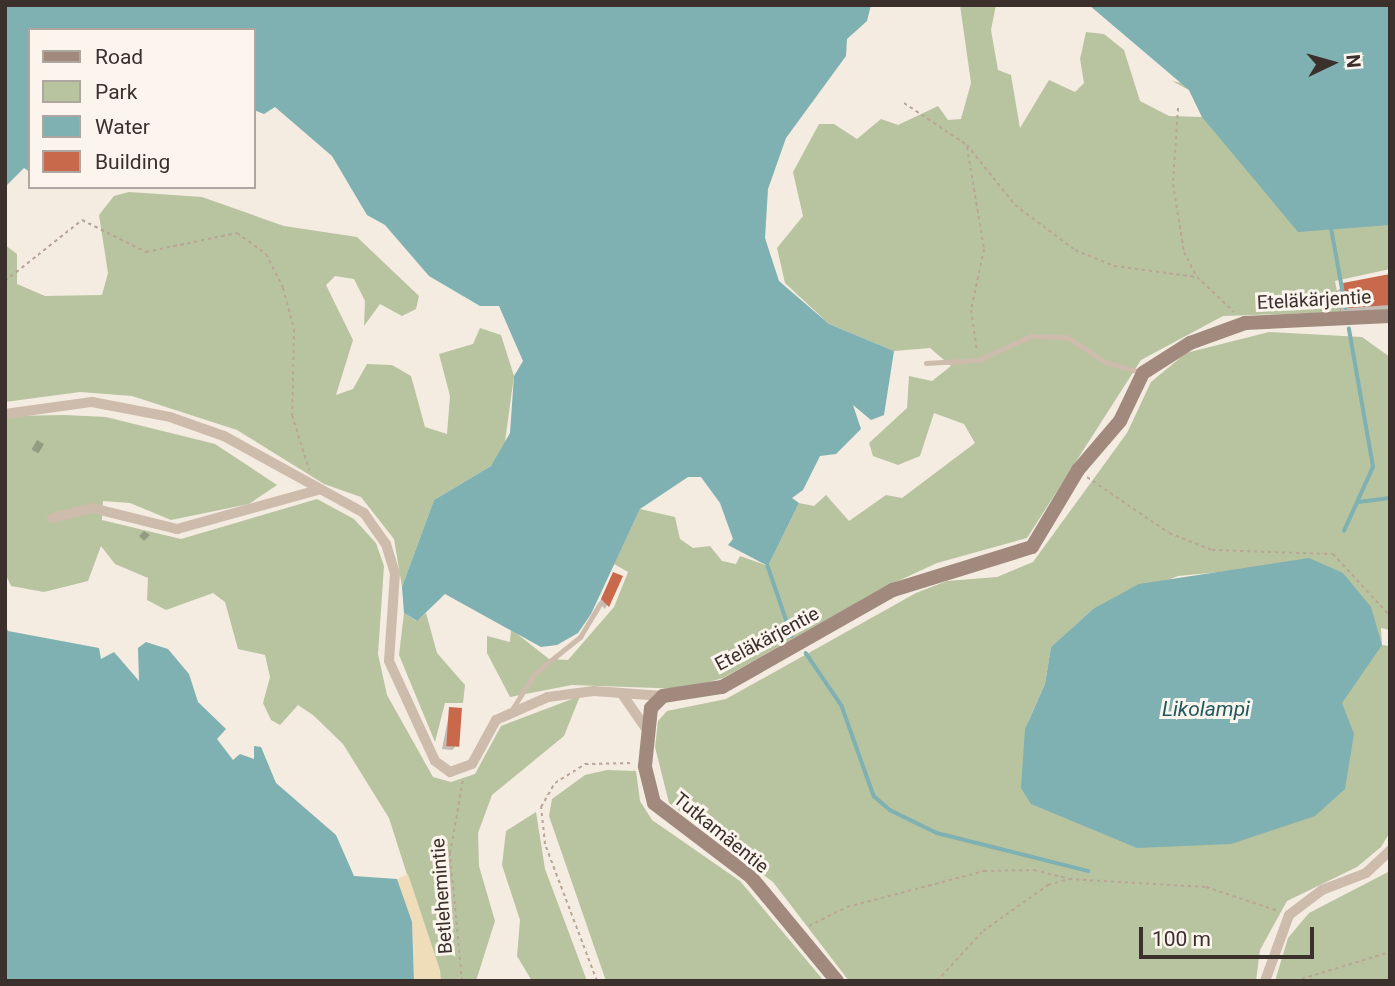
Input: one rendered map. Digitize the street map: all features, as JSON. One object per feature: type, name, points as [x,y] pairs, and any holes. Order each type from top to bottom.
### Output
[{"type":"street","name":"Eteläkärjentie","points":[[467,769],[496,720],[511,711],[564,693],[663,696],[722,687],[893,590],[1032,547],[1079,470],[1120,421],[1143,373],[1190,343],[1245,323],[1390,316]]},
{"type":"street","points":[[5,414],[73,402],[138,408],[224,436],[317,490],[364,513],[386,544],[395,573],[389,661],[435,761],[450,772],[467,769]]},
{"type":"street","points":[[52,517],[92,508],[177,529],[317,490]]},
{"type":"street","points":[[622,694],[645,727],[663,696]]},
{"type":"street","name":"Tutkamäentie","points":[[645,727],[645,762],[654,803],[751,877],[799,931],[837,981]]},
{"type":"street","points":[[1265,981],[1271,951],[1292,911],[1322,890],[1366,873],[1390,851]]},
{"type":"lane","points":[[926,363],[978,360],[1031,336],[1067,337],[1105,362],[1143,373]]},
{"type":"lane","points":[[511,711],[535,673],[568,650],[600,604]]},
{"type":"path","points":[[904,103],[967,145],[1015,205],[1075,250],[1114,267],[1197,277]]},
{"type":"path","points":[[1178,108],[1173,184],[1184,252],[1197,277],[1245,323]]},
{"type":"path","points":[[967,145],[984,249],[971,310],[978,360]]},
{"type":"path","points":[[5,281],[82,220],[146,252],[237,233],[266,254],[283,288],[294,329],[292,415],[317,490]]},
{"type":"path","points":[[1079,470],[1122,505],[1212,550],[1333,554],[1390,616]]},
{"type":"path","points":[[597,981],[545,844],[541,807],[549,789],[585,764],[645,762]]},
{"type":"path","name":"Betlehemintie","points":[[462,981],[450,853],[467,769]]},
{"type":"path","points":[[799,931],[847,907],[984,871],[1034,870],[1069,879],[1206,887],[1292,911]]},
{"type":"path","points":[[937,981],[982,931],[1048,885],[1069,879]]},
{"type":"path","points":[[1295,981],[1390,952]]},
{"type":"green space","points":[[960,5],[996,5],[991,30],[998,70],[1011,75],[1020,128],[1049,80],[1075,92],[1084,83],[1080,59],[1086,32],[1104,34],[1124,50],[1140,101],[1169,116],[1202,117],[1189,90],[1172,81],[1390,128],[1390,269],[1335,281],[1341,312],[1223,316],[1141,360],[1027,538],[937,563],[885,587],[723,678],[684,689],[572,685],[510,697],[487,653],[487,636],[510,642],[511,629],[549,659],[568,660],[614,607],[628,572],[614,564],[640,509],[675,517],[680,539],[693,548],[710,546],[722,561],[736,564],[740,556],[768,566],[799,503],[814,506],[826,495],[849,521],[886,495],[902,498],[975,443],[964,424],[934,413],[920,456],[898,465],[873,456],[869,443],[907,408],[909,376],[932,381],[951,366],[930,348],[894,351],[829,324],[785,283],[777,248],[803,216],[793,172],[819,124],[834,124],[857,139],[881,119],[898,125],[938,106],[948,120],[961,119],[971,83]]},
{"type":"green space","points":[[129,192],[202,197],[284,226],[357,237],[419,296],[416,309],[402,316],[380,304],[364,326],[365,301],[354,279],[335,276],[326,285],[353,340],[336,395],[353,389],[367,364],[392,365],[411,376],[425,427],[447,434],[450,396],[439,354],[473,344],[480,328],[501,335],[514,376],[504,449],[491,466],[434,500],[402,587],[394,539],[361,497],[324,484],[237,430],[132,396],[80,392],[5,402],[5,245],[17,254],[17,284],[45,296],[102,295],[108,273],[99,215],[114,196]]},
{"type":"green space","points":[[1269,332],[1362,337],[1390,357],[1390,630],[1381,628],[1382,645],[1390,646],[1390,832],[1381,847],[1357,867],[1287,901],[1260,950],[1256,981],[849,981],[773,882],[669,803],[655,747],[658,721],[667,711],[726,699],[916,593],[947,581],[997,577],[1033,562],[1127,433],[1151,382],[1186,353]],"holes":[[[1251,569],[1028,722],[1045,684],[1051,647],[1093,609],[1178,576]]]},
{"type":"green space","points":[[5,416],[106,417],[215,444],[277,485],[249,504],[171,520],[130,503],[103,501],[102,520],[181,539],[317,499],[354,519],[376,543],[384,566],[378,654],[387,695],[433,777],[451,782],[475,774],[501,726],[580,696],[564,736],[492,795],[478,833],[479,866],[495,921],[476,981],[441,981],[389,818],[343,744],[313,715],[298,705],[280,725],[271,720],[263,703],[270,677],[265,655],[238,649],[225,602],[213,593],[166,610],[147,600],[148,578],[115,564],[101,546],[88,581],[44,592],[11,586],[5,573]]},
{"type":"green space","points":[[404,613],[416,621],[426,613],[437,653],[465,685],[463,703],[445,703],[435,742],[399,655]]},
{"type":"green space","points":[[607,770],[636,771],[640,801],[652,820],[740,881],[824,981],[606,981],[549,816],[552,799],[585,775]]},
{"type":"green space","points":[[536,812],[545,869],[587,981],[532,981],[517,956],[520,920],[502,865],[506,831]]},
{"type":"green space","points":[[1390,871],[1390,981],[1275,981],[1288,938],[1309,913]]},
{"type":"sand","points":[[408,874],[440,970],[441,981],[414,981],[412,924],[397,879]]},
{"type":"water","points":[[5,5],[871,5],[867,21],[847,39],[846,56],[786,138],[768,189],[765,238],[779,281],[829,324],[894,351],[884,415],[871,420],[853,405],[861,429],[836,454],[820,456],[803,490],[792,498],[799,503],[768,566],[728,545],[733,539],[720,503],[701,477],[688,477],[640,509],[591,614],[578,633],[557,645],[541,647],[445,594],[417,621],[404,613],[402,587],[434,500],[491,466],[510,433],[514,376],[523,361],[499,306],[480,306],[429,276],[385,225],[367,215],[332,156],[275,107],[264,114],[256,111],[256,28],[28,28],[28,171],[24,168],[5,187]]},
{"type":"water","points":[[1089,5],[1390,5],[1390,225],[1298,232],[1202,117],[1189,90]]},
{"type":"water","name":"Likolampi","points":[[1309,558],[1343,573],[1371,607],[1382,645],[1342,703],[1354,734],[1345,789],[1315,816],[1231,844],[1137,848],[1031,804],[1021,788],[1025,729],[1045,684],[1051,647],[1093,609],[1139,584]]},
{"type":"water","points":[[5,624],[8,631],[99,648],[101,659],[114,652],[139,681],[138,648],[146,642],[168,649],[189,674],[198,702],[226,729],[217,739],[233,760],[240,754],[254,759],[254,746],[261,747],[276,783],[336,835],[354,876],[397,879],[412,922],[414,981],[5,981]]},
{"type":"building","points":[[1390,274],[1390,305],[1348,308],[1343,283]]},
{"type":"building","points":[[613,572],[623,576],[609,607],[601,599]]},
{"type":"building","points":[[449,707],[462,708],[459,747],[446,746]]},
{"type":"waterway","points":[[1332,231],[1346,308]]},
{"type":"waterway","points":[[1344,531],[1373,467],[1349,329]]},
{"type":"waterway","points":[[1358,502],[1390,498]]},
{"type":"waterway","points":[[768,566],[792,636]]},
{"type":"waterway","points":[[806,653],[842,706],[874,796],[890,810],[937,833],[1088,871]]}]
